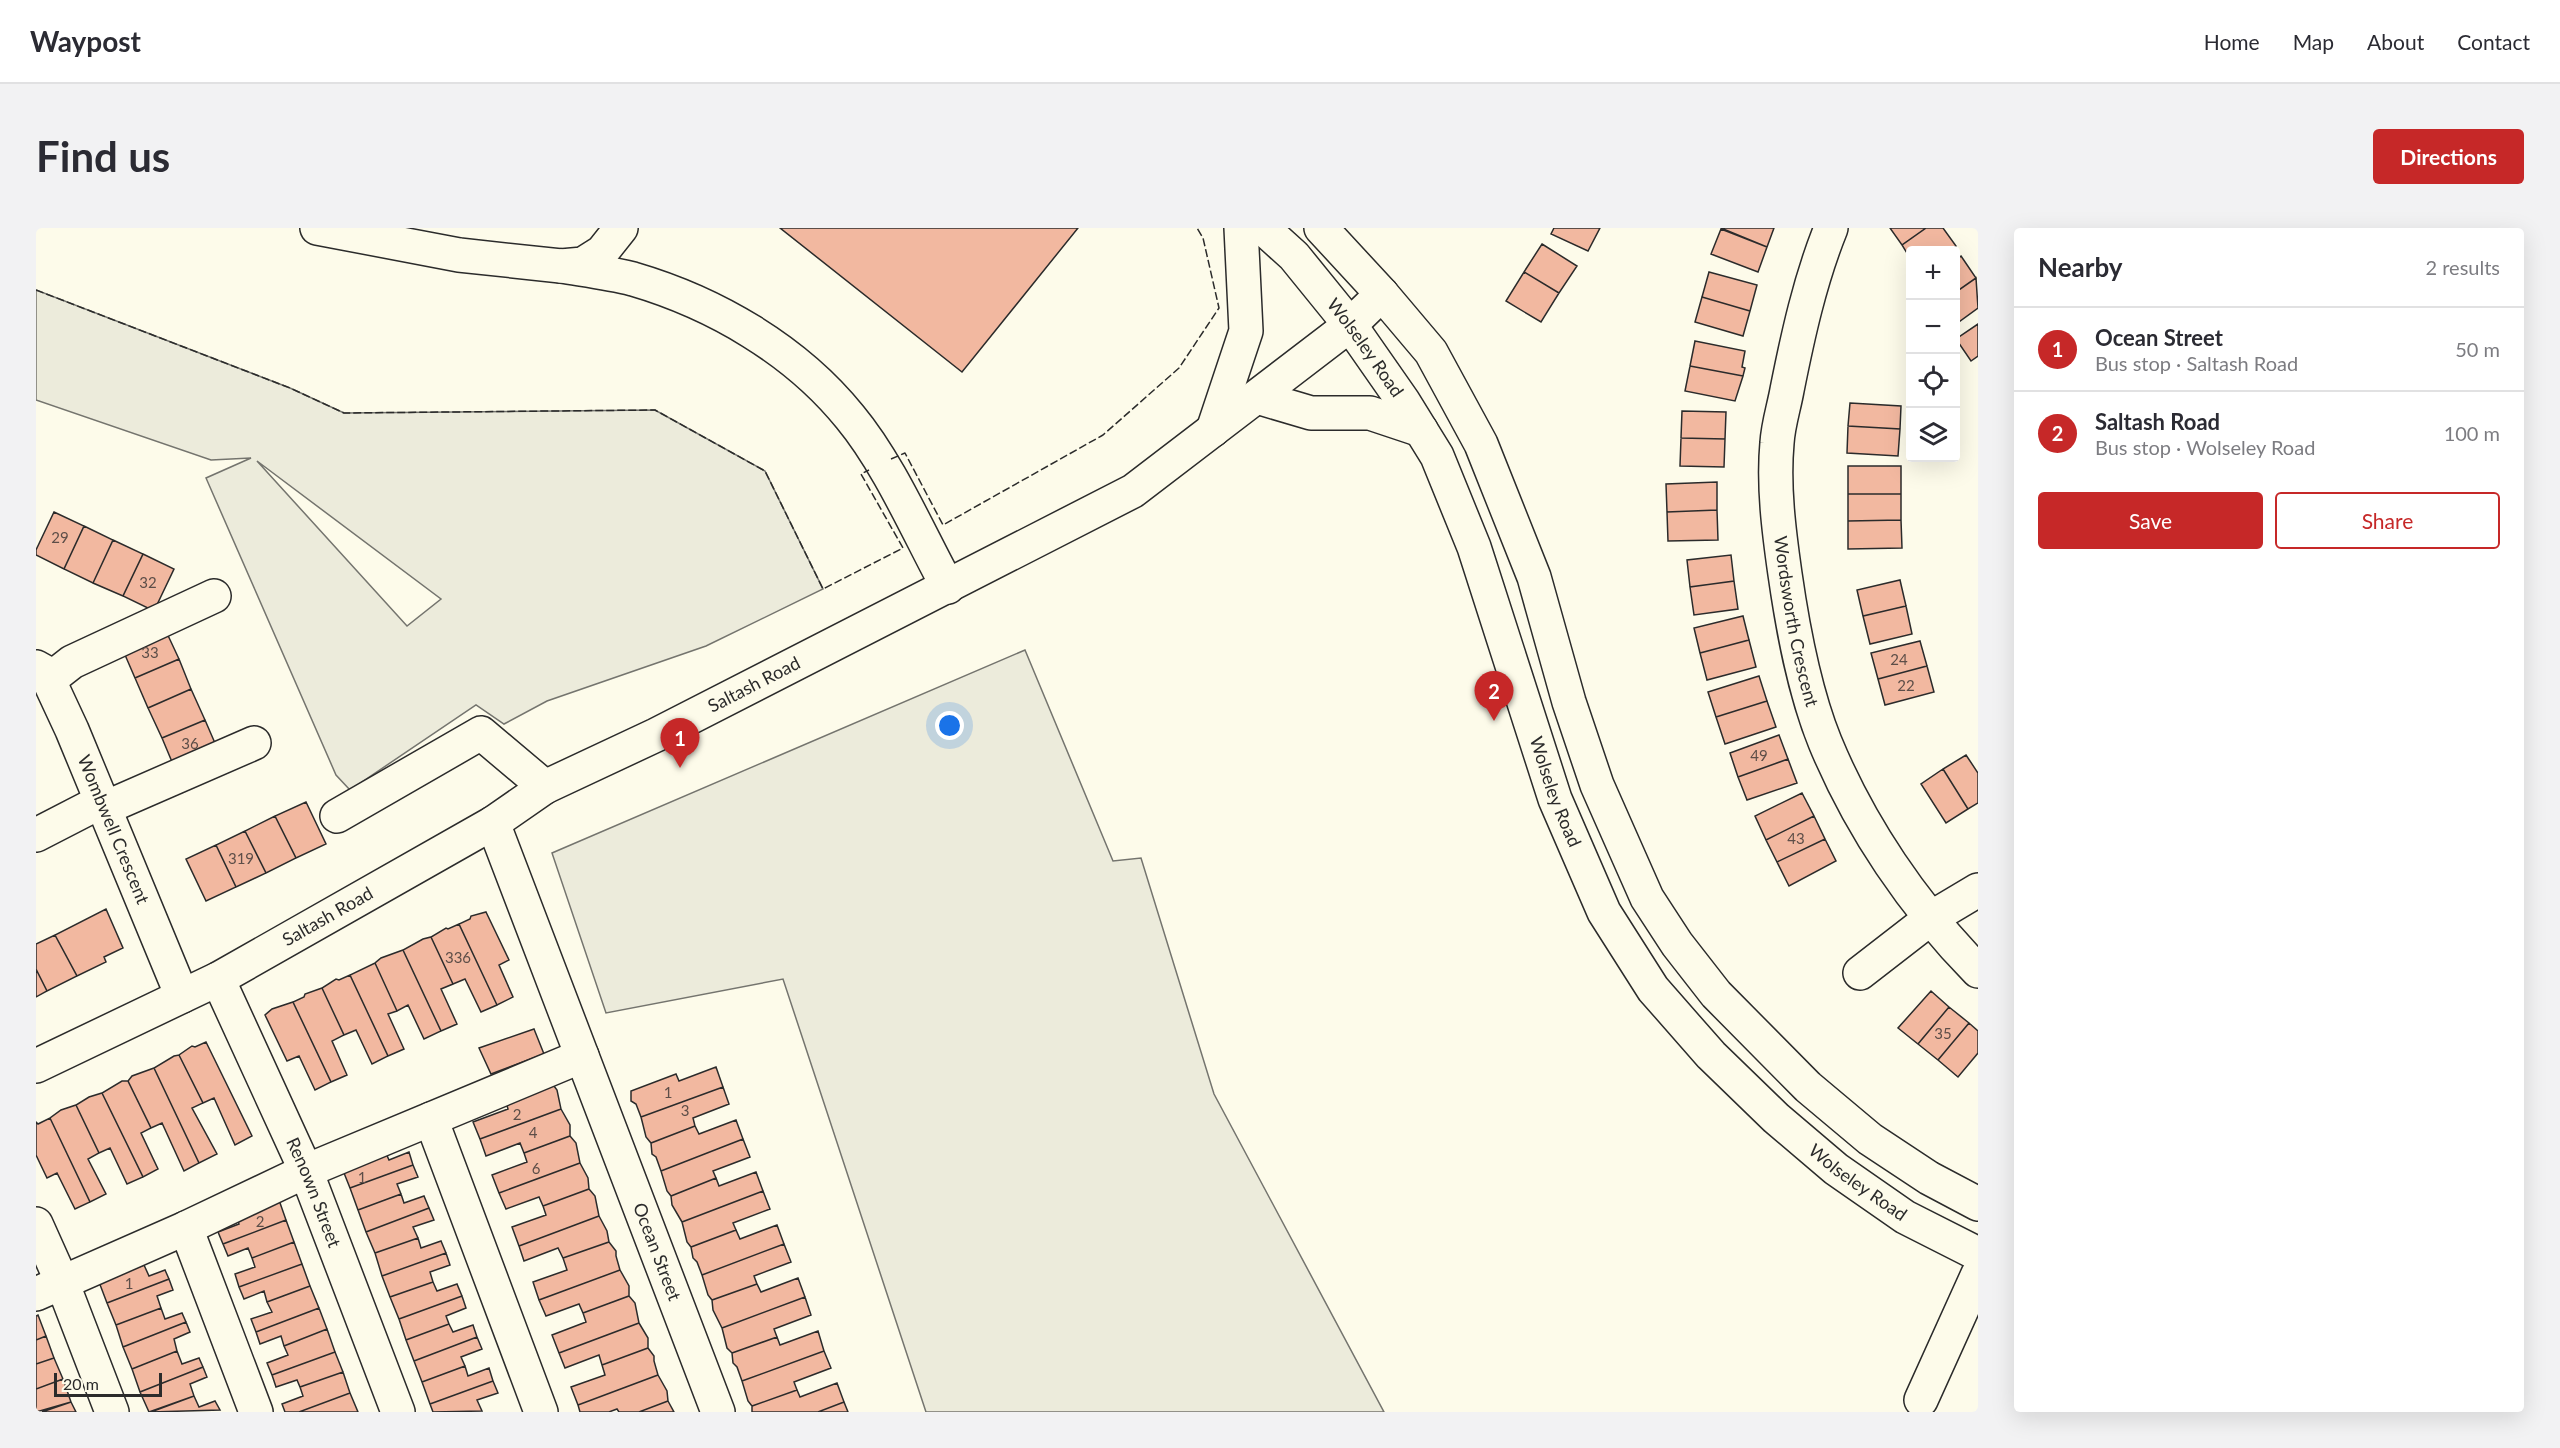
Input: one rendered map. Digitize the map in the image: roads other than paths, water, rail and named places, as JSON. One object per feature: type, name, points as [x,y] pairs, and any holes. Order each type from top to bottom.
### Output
[{"type":"main road","points":[[317,228],[459,255],[561,266],[632,279],[687,298],[730,319],[790,359],[818,383],[850,417],[881,464],[948,587]]},
{"type":"main road","points":[[561,266],[583,264],[602,252],[621,228]]},
{"type":"main road","points":[[1213,430],[1246,331],[1241,228]]},
{"type":"main road","name":"Wolseley Road","points":[[1263,228],[1294,256],[1350,325],[1437,456],[1474,547],[1555,799],[1604,912],[1653,989],[1711,1055],[1776,1118],[1836,1169],[1905,1217],[1978,1254]]},
{"type":"main road","points":[[1321,228],[1382,294],[1431,352],[1481,444],[1534,577],[1569,702],[1597,785],[1647,898],[1677,944],[1716,994],[1808,1087],[1870,1139],[1929,1178],[1978,1204]]},
{"type":"main road","name":"Wordsworth Crescent","points":[[1832,228],[1819,259],[1797,339],[1777,443],[1778,526],[1794,625],[1806,680],[1825,741],[1866,824],[1907,887],[1950,942],[1978,971]]},
{"type":"main road","name":"Saltash Road","points":[[36,1066],[218,979],[493,824],[545,787],[656,735],[1133,491],[1350,325],[1382,294]]},
{"type":"main road","points":[[1257,397],[1311,413],[1370,414],[1421,430]]},
{"type":"main road","points":[[42,674],[214,596]]},
{"type":"main road","name":"Wombwell Crescent","points":[[42,674],[72,730],[182,996]]},
{"type":"main road","points":[[337,816],[481,733],[545,787]]},
{"type":"main road","points":[[36,835],[104,804],[254,742]]},
{"type":"main road","name":"Ocean Street","points":[[493,824],[718,1412]]},
{"type":"main road","points":[[1860,973],[1931,918],[1978,890]]},
{"type":"main road","name":"Renown Street","points":[[218,979],[306,1171],[398,1412]]},
{"type":"main road","points":[[49,1288],[186,1228],[306,1171],[582,1056]]},
{"type":"main road","points":[[431,1119],[541,1412]]},
{"type":"main road","points":[[36,1224],[49,1288],[112,1412]]},
{"type":"main road","points":[[186,1228],[256,1412]]},
{"type":"main road","points":[[1921,1400],[1978,1274]]},
{"type":"place","name":"Saltash Road","points":[[1494,721]]},
{"type":"place","name":"Ocean Street","points":[[680,768]]}]
